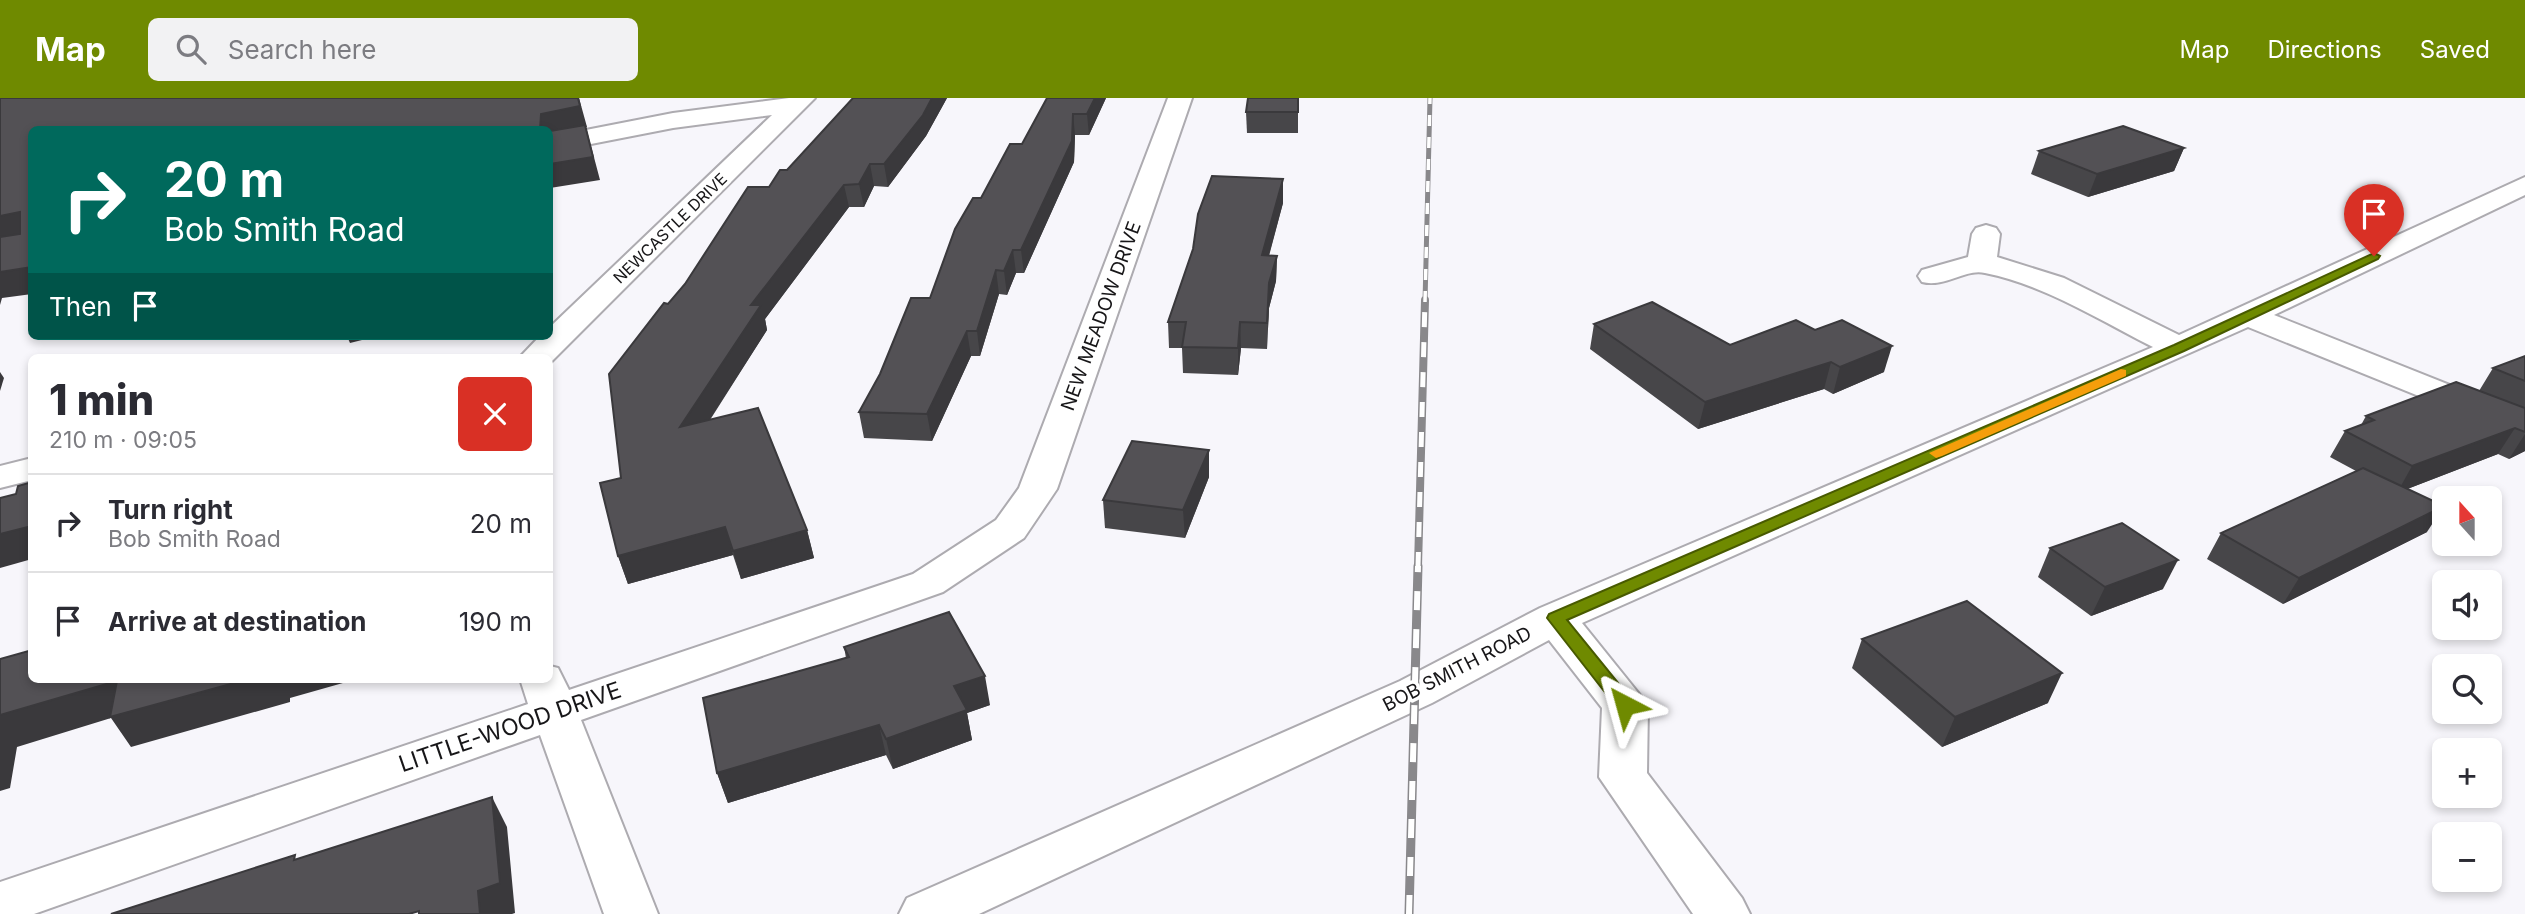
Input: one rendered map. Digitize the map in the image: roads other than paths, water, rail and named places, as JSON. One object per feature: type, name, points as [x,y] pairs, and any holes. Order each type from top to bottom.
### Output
[{"type":"street","name":"NEW MEADOW DRIVE","points":[[1010,529],[1038,489],[1181,98]]},
{"type":"street","points":[[553,143],[668,120],[800,102]]},
{"type":"street","name":"NEWCASTLE DRIVE","points":[[540,354],[800,102]]},
{"type":"street","name":"BOB SMITH ROAD","points":[[926,914],[1416,692],[1555,618],[2179,348],[2525,185]]},
{"type":"street","points":[[1933,276],[1984,248],[2179,348]]},
{"type":"street","points":[[2248,316],[2525,428]]},
{"type":"street","points":[[0,477],[28,470]]},
{"type":"street","name":"LITTLE-WOOD DRIVE","points":[[0,904],[547,696],[928,583],[1010,529]]},
{"type":"street","points":[[1555,618],[1625,705],[1623,777],[1723,914]]},
{"type":"street","points":[[547,696],[631,914]]},
{"type":"railway","points":[[1425,302],[1430,98]]},
{"type":"railway","points":[[1418,567],[1425,300]]},
{"type":"railway","points":[[1409,914],[1418,566]]}]
